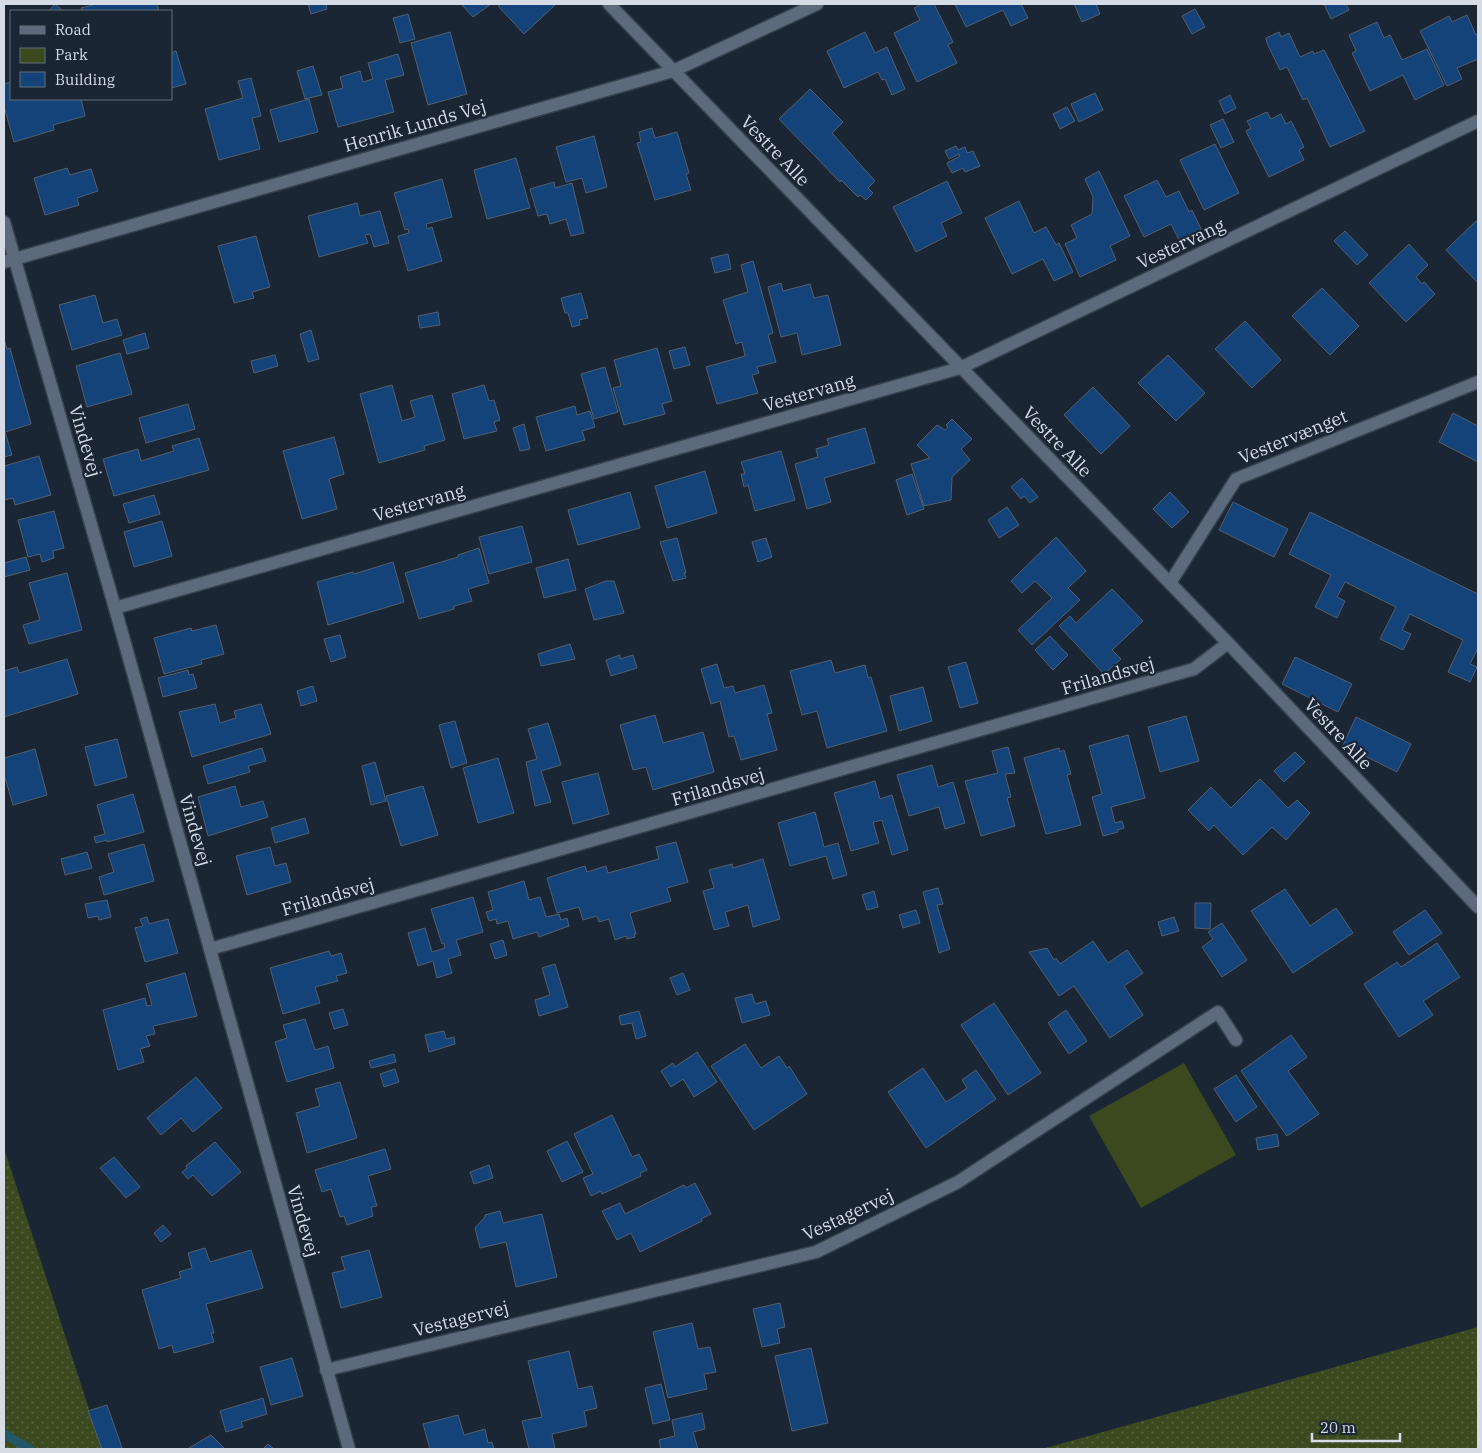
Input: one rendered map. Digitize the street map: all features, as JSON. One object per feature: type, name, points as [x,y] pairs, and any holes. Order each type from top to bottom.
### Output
[{"type":"street","name":"Vestre Alle","points":[[609,4],[1228,643],[1478,907]]},
{"type":"street","name":"Henrik Lunds Vej","points":[[9,260],[673,71],[817,4]]},
{"type":"street","name":"Vestervang","points":[[115,608],[960,368],[1478,121]]},
{"type":"street","name":"Vindevej","points":[[4,222],[9,260],[115,608],[349,1449]]},
{"type":"street","name":"Vestervænget","points":[[1170,583],[1236,479],[1478,382]]},
{"type":"street","name":"Frilandsvej","points":[[210,949],[1194,669],[1228,643]]},
{"type":"street","name":"Vestagervej","points":[[326,1370],[816,1252],[958,1182],[1218,1012],[1236,1040]]},
{"type":"green space","points":[[1184,1063],[1236,1155],[1141,1208],[1089,1116]]},
{"type":"green space","points":[[4,1148],[102,1449],[4,1449]]},
{"type":"green space","points":[[1478,1327],[1478,1449],[1042,1449]]},
{"type":"building","points":[[55,4],[62,10],[50,10]]},
{"type":"building","points":[[96,4],[157,4],[159,10],[82,10],[81,8]]},
{"type":"building","points":[[308,4],[326,4],[327,9],[311,14]]},
{"type":"building","points":[[491,4],[473,17],[462,5]]},
{"type":"building","points":[[501,4],[555,5],[524,34],[498,6]]},
{"type":"building","points":[[922,4],[934,4],[953,42],[948,45],[957,63],[917,82],[894,33],[920,20],[914,8]]},
{"type":"building","points":[[955,4],[1021,4],[1028,18],[1011,26],[1003,10],[966,27]]},
{"type":"building","points":[[1074,4],[1096,4],[1100,14],[1082,22]]},
{"type":"building","points":[[1324,4],[1346,4],[1349,10],[1331,19]]},
{"type":"building","points":[[1195,9],[1205,27],[1192,34],[1182,16]]},
{"type":"building","points":[[408,14],[415,39],[400,43],[393,18]]},
{"type":"building","points":[[1467,15],[1476,35],[1478,34],[1478,59],[1457,68],[1462,79],[1447,86],[1420,31],[1449,16],[1452,22]]},
{"type":"building","points":[[1377,22],[1384,38],[1390,35],[1402,60],[1427,49],[1444,85],[1415,100],[1403,75],[1370,91],[1352,53],[1356,51],[1349,35]]},
{"type":"building","points":[[450,32],[467,94],[428,105],[411,43]]},
{"type":"building","points":[[865,32],[875,53],[887,47],[905,89],[892,95],[885,79],[882,80],[878,72],[844,88],[827,51]]},
{"type":"building","points":[[1279,32],[1281,37],[1289,33],[1300,57],[1313,51],[1314,54],[1324,50],[1365,131],[1330,147],[1307,98],[1303,100],[1287,67],[1280,70],[1267,43],[1266,38]]},
{"type":"building","points":[[176,51],[186,84],[172,88],[172,53]]},
{"type":"building","points":[[398,54],[404,75],[385,80],[394,112],[338,127],[328,92],[343,88],[340,77],[360,71],[363,82],[373,79],[368,63]]},
{"type":"building","points":[[313,66],[322,95],[305,99],[297,71]]},
{"type":"building","points":[[251,78],[261,116],[252,118],[260,149],[219,160],[205,109],[243,98],[238,81]]},
{"type":"building","points":[[10,82],[10,100],[81,100],[85,116],[53,125],[54,130],[14,142],[4,106],[4,84]]},
{"type":"building","points":[[810,89],[843,122],[832,133],[875,181],[868,188],[873,193],[866,200],[860,195],[858,197],[841,180],[840,182],[779,119]]},
{"type":"building","points":[[1095,93],[1103,110],[1079,122],[1071,104]]},
{"type":"building","points":[[1230,95],[1236,108],[1225,114],[1219,101]]},
{"type":"building","points":[[309,99],[318,132],[279,142],[270,110]]},
{"type":"building","points":[[1067,107],[1075,121],[1060,129],[1053,114]]},
{"type":"building","points":[[1267,112],[1271,119],[1281,114],[1286,124],[1291,121],[1304,147],[1299,150],[1304,160],[1269,177],[1246,131],[1251,128],[1247,121]]},
{"type":"building","points":[[1223,119],[1234,142],[1221,148],[1210,125]]},
{"type":"building","points":[[652,128],[655,138],[677,132],[689,173],[686,174],[691,190],[655,200],[637,143],[641,142],[639,132]]},
{"type":"building","points":[[594,136],[607,187],[586,193],[582,178],[566,182],[556,147]]},
{"type":"building","points":[[1215,144],[1239,193],[1204,210],[1180,160]]},
{"type":"building","points":[[956,146],[958,150],[965,147],[967,153],[973,151],[980,166],[965,172],[963,168],[952,173],[947,163],[960,156],[959,154],[949,159],[945,151]]},
{"type":"building","points":[[516,158],[530,208],[487,219],[474,170]]},
{"type":"building","points":[[67,168],[70,175],[91,169],[98,191],[77,198],[79,205],[45,215],[34,178]]},
{"type":"building","points":[[1099,171],[1130,236],[1110,246],[1116,260],[1080,277],[1065,244],[1077,238],[1071,225],[1092,214],[1093,197],[1085,179]]},
{"type":"building","points":[[442,179],[452,217],[426,224],[427,229],[432,227],[442,261],[408,271],[398,236],[409,233],[408,229],[405,230],[394,193]]},
{"type":"building","points":[[1157,180],[1166,197],[1179,191],[1189,212],[1192,210],[1201,229],[1179,240],[1171,224],[1144,237],[1124,196]]},
{"type":"building","points":[[947,181],[962,213],[941,223],[947,236],[916,252],[893,207]]},
{"type":"building","points":[[554,182],[555,188],[572,183],[584,233],[571,236],[566,219],[550,224],[547,214],[538,216],[530,189]]},
{"type":"building","points":[[1019,201],[1034,233],[1046,227],[1056,245],[1059,243],[1073,272],[1054,281],[1043,259],[1012,274],[985,218]]},
{"type":"building","points":[[357,203],[360,216],[380,211],[389,243],[374,247],[370,234],[365,235],[368,243],[319,257],[308,216]]},
{"type":"building","points":[[1476,221],[1478,224],[1478,283],[1446,250]]},
{"type":"building","points":[[1345,231],[1368,255],[1357,265],[1334,241]]},
{"type":"building","points":[[256,236],[270,287],[252,292],[254,298],[234,303],[218,246]]},
{"type":"building","points":[[1409,244],[1428,265],[1416,277],[1422,284],[1424,282],[1435,294],[1406,322],[1369,283]]},
{"type":"building","points":[[728,254],[731,269],[715,273],[711,258]]},
{"type":"building","points":[[753,261],[773,333],[768,335],[776,362],[757,367],[759,373],[752,375],[758,393],[717,404],[706,367],[745,356],[742,342],[736,344],[723,300],[748,292],[741,265]]},
{"type":"building","points":[[781,283],[783,291],[810,284],[814,298],[828,295],[841,345],[802,355],[797,333],[781,337],[768,287]]},
{"type":"building","points":[[1322,288],[1359,326],[1330,355],[1292,316]]},
{"type":"building","points":[[581,293],[588,318],[579,320],[580,325],[572,327],[568,313],[565,313],[561,298]]},
{"type":"building","points":[[95,295],[103,323],[117,319],[122,335],[72,350],[59,305]]},
{"type":"building","points":[[438,312],[440,325],[420,328],[418,316]]},
{"type":"building","points":[[1245,321],[1281,360],[1252,388],[1215,349]]},
{"type":"building","points":[[311,330],[319,359],[308,362],[300,334]]},
{"type":"building","points":[[145,333],[149,348],[127,354],[123,340]]},
{"type":"building","points":[[4,339],[7,349],[10,348],[31,424],[5,432],[12,455],[4,457]]},
{"type":"building","points":[[685,347],[690,365],[674,369],[669,351]]},
{"type":"building","points":[[657,348],[672,401],[662,404],[665,414],[624,425],[613,388],[621,386],[614,360]]},
{"type":"building","points":[[120,353],[132,394],[87,407],[76,366]]},
{"type":"building","points":[[275,355],[278,366],[254,373],[251,361]]},
{"type":"building","points":[[1168,355],[1205,393],[1176,421],[1138,383]]},
{"type":"building","points":[[605,367],[618,412],[594,419],[581,374]]},
{"type":"building","points":[[392,385],[402,421],[415,417],[410,401],[432,395],[445,440],[424,446],[425,450],[379,463],[360,394]]},
{"type":"building","points":[[484,385],[489,401],[494,400],[500,420],[494,422],[497,431],[464,439],[452,394]]},
{"type":"building","points":[[1093,387],[1130,426],[1101,454],[1064,415]]},
{"type":"building","points":[[188,404],[195,429],[146,443],[139,418]]},
{"type":"building","points":[[575,406],[577,415],[590,411],[595,427],[582,431],[585,440],[546,451],[536,417]]},
{"type":"building","points":[[1453,413],[1478,426],[1478,462],[1439,442]]},
{"type":"building","points":[[952,419],[972,439],[961,449],[970,460],[952,477],[951,500],[924,506],[911,464],[930,458],[917,445],[937,425],[945,430],[948,427],[946,425]]},
{"type":"building","points":[[524,424],[530,449],[520,451],[513,428]]},
{"type":"building","points":[[865,428],[875,463],[824,478],[831,502],[807,509],[795,464],[818,457],[816,449],[829,445],[827,439]]},
{"type":"building","points":[[334,437],[344,474],[329,479],[337,509],[302,519],[283,451]]},
{"type":"building","points":[[199,438],[209,470],[114,496],[103,459],[138,449],[141,461],[174,451],[172,446]]},
{"type":"building","points":[[781,451],[795,500],[755,511],[748,485],[744,487],[741,474],[745,474],[741,462]]},
{"type":"building","points":[[39,456],[51,495],[15,505],[13,498],[4,500],[4,466]]},
{"type":"building","points":[[705,471],[717,513],[667,528],[655,486]]},
{"type":"building","points":[[912,474],[924,509],[907,515],[896,480]]},
{"type":"building","points":[[1022,478],[1038,497],[1030,503],[1024,496],[1021,499],[1011,487]]},
{"type":"building","points":[[630,492],[640,528],[578,545],[568,510]]},
{"type":"building","points":[[1170,492],[1189,512],[1172,528],[1153,509]]},
{"type":"building","points":[[154,495],[160,514],[129,523],[123,504]]},
{"type":"building","points":[[1233,502],[1288,529],[1274,557],[1219,530]]},
{"type":"building","points":[[1007,507],[1019,525],[999,538],[988,520]]},
{"type":"building","points":[[54,511],[64,548],[53,551],[54,558],[42,562],[40,554],[28,557],[18,520]]},
{"type":"building","points":[[1310,512],[1478,594],[1478,648],[1470,664],[1477,667],[1470,682],[1448,672],[1463,640],[1410,614],[1402,630],[1411,634],[1403,650],[1380,639],[1396,607],[1345,582],[1337,597],[1345,601],[1337,618],[1315,607],[1331,575],[1289,554]]},
{"type":"building","points":[[162,521],[172,556],[134,567],[124,532]]},
{"type":"building","points":[[522,526],[532,562],[489,574],[479,537]]},
{"type":"building","points":[[1056,537],[1086,571],[1068,588],[1080,600],[1032,645],[1018,630],[1052,598],[1035,581],[1022,593],[1011,581]]},
{"type":"building","points":[[677,538],[686,578],[673,581],[660,542]]},
{"type":"building","points":[[766,538],[772,557],[758,562],[752,542]]},
{"type":"building","points":[[479,548],[489,583],[468,589],[472,601],[454,606],[454,609],[419,619],[405,573],[458,557],[458,555]]},
{"type":"building","points":[[26,557],[30,570],[4,577],[4,563]]},
{"type":"building","points":[[568,559],[576,590],[544,598],[536,568]]},
{"type":"building","points":[[393,562],[404,602],[328,625],[317,582],[353,572],[354,574]]},
{"type":"building","points":[[67,573],[82,630],[29,644],[23,625],[40,620],[29,583]]},
{"type":"building","points":[[606,581],[614,581],[624,613],[594,620],[585,589]]},
{"type":"building","points":[[1112,589],[1143,621],[1112,650],[1121,659],[1104,674],[1059,626],[1070,616],[1076,623]]},
{"type":"building","points":[[216,625],[224,654],[201,660],[202,664],[164,674],[154,638],[191,628],[192,631]]},
{"type":"building","points":[[340,635],[346,657],[331,662],[324,639]]},
{"type":"building","points":[[1050,636],[1068,655],[1053,670],[1035,650]]},
{"type":"building","points":[[570,644],[575,659],[541,666],[538,654]]},
{"type":"building","points":[[620,655],[620,659],[633,655],[637,668],[611,676],[606,660]]},
{"type":"building","points":[[1295,657],[1352,684],[1338,712],[1282,684]]},
{"type":"building","points":[[67,659],[78,694],[4,717],[4,671],[17,667],[19,673]]},
{"type":"building","points":[[831,660],[835,673],[865,665],[868,678],[871,677],[887,731],[827,748],[817,711],[802,715],[790,671]]},
{"type":"building","points":[[966,662],[978,703],[960,708],[948,667]]},
{"type":"building","points":[[717,664],[724,688],[733,686],[735,693],[764,685],[772,713],[767,714],[777,750],[741,760],[734,736],[729,737],[720,701],[711,704],[701,669]]},
{"type":"building","points":[[188,670],[189,675],[193,674],[197,688],[163,697],[158,678]]},
{"type":"building","points":[[313,686],[317,701],[301,706],[297,691]]},
{"type":"building","points":[[923,687],[932,721],[899,731],[890,696]]},
{"type":"building","points":[[215,704],[220,723],[236,718],[234,711],[261,704],[271,734],[192,757],[179,712]]},
{"type":"building","points":[[655,715],[663,743],[703,732],[714,772],[653,790],[646,767],[633,770],[620,725]]},
{"type":"building","points":[[1186,716],[1199,761],[1160,772],[1148,727]]},
{"type":"building","points":[[1356,717],[1411,744],[1397,772],[1343,745]]},
{"type":"building","points":[[455,721],[467,763],[451,768],[439,725]]},
{"type":"building","points":[[548,723],[561,765],[541,771],[551,802],[535,806],[526,762],[537,759],[528,729]]},
{"type":"building","points":[[1128,735],[1145,798],[1111,807],[1115,823],[1122,821],[1124,828],[1117,830],[1118,832],[1103,836],[1092,797],[1102,794],[1089,746]]},
{"type":"building","points":[[117,739],[127,777],[95,786],[85,747]]},
{"type":"building","points":[[1008,747],[1015,773],[1005,774],[1011,797],[1007,798],[1015,826],[981,836],[965,781],[998,773],[992,751]]},
{"type":"building","points":[[262,748],[266,761],[248,766],[250,772],[208,784],[203,766]]},
{"type":"building","points":[[1059,748],[1060,752],[1064,750],[1071,774],[1067,775],[1081,825],[1046,834],[1024,758]]},
{"type":"building","points":[[35,749],[47,795],[13,805],[4,774],[4,758]]},
{"type":"building","points":[[1295,752],[1305,762],[1284,782],[1274,771]]},
{"type":"building","points":[[498,758],[514,813],[478,823],[463,768]]},
{"type":"building","points":[[375,762],[386,801],[371,805],[362,766]]},
{"type":"building","points":[[932,765],[938,787],[953,782],[965,823],[945,829],[939,807],[909,816],[897,775]]},
{"type":"building","points":[[598,773],[609,814],[573,824],[562,782]]},
{"type":"building","points":[[1260,779],[1288,808],[1297,800],[1310,813],[1286,840],[1272,827],[1243,855],[1214,825],[1209,831],[1188,810],[1211,787],[1231,808]]},
{"type":"building","points":[[875,781],[880,799],[892,795],[908,850],[892,855],[882,820],[873,822],[879,843],[851,851],[834,793]]},
{"type":"building","points":[[235,786],[241,807],[263,801],[268,817],[208,836],[198,797]]},
{"type":"building","points":[[423,786],[438,835],[401,846],[386,796]]},
{"type":"building","points":[[133,794],[144,832],[96,843],[94,837],[105,834],[97,805]]},
{"type":"building","points":[[815,812],[824,847],[838,843],[847,875],[833,879],[826,856],[790,866],[778,823]]},
{"type":"building","points":[[305,818],[309,833],[275,843],[271,828]]},
{"type":"building","points":[[676,842],[688,882],[667,888],[671,901],[630,913],[636,934],[634,934],[635,937],[627,939],[626,936],[615,940],[609,919],[599,922],[597,916],[583,920],[579,907],[557,913],[547,878],[585,866],[587,872],[606,866],[608,873],[659,859],[656,847]]},
{"type":"building","points":[[144,844],[154,881],[104,895],[99,877],[114,872],[108,854]]},
{"type":"building","points":[[270,847],[275,866],[286,863],[291,882],[247,895],[236,856]]},
{"type":"building","points":[[87,852],[92,868],[65,875],[61,859]]},
{"type":"building","points":[[763,859],[780,919],[753,927],[748,905],[725,912],[729,926],[714,930],[703,891],[714,888],[709,870],[732,864],[733,868]]},
{"type":"building","points":[[524,881],[529,900],[540,897],[546,917],[559,914],[561,920],[567,918],[569,926],[539,937],[537,932],[513,939],[508,921],[497,924],[496,919],[489,921],[486,912],[493,910],[488,892]]},
{"type":"building","points":[[938,888],[943,904],[937,905],[950,949],[939,953],[923,892]]},
{"type":"building","points":[[1285,889],[1310,926],[1336,908],[1353,933],[1293,973],[1251,911]]},
{"type":"building","points":[[874,891],[878,907],[867,910],[862,895]]},
{"type":"building","points":[[473,897],[483,932],[456,940],[461,955],[448,959],[452,973],[437,978],[433,961],[418,966],[408,933],[425,928],[432,952],[445,948],[431,909]]},
{"type":"building","points":[[107,900],[111,917],[99,920],[98,916],[88,918],[85,904]]},
{"type":"building","points":[[1195,903],[1211,903],[1210,929],[1195,928]]},
{"type":"building","points":[[916,910],[920,923],[903,928],[899,915]]},
{"type":"building","points":[[1425,910],[1442,933],[1409,955],[1393,932]]},
{"type":"building","points":[[147,917],[149,924],[168,919],[178,953],[145,962],[135,928],[143,926],[140,919]]},
{"type":"building","points":[[1174,917],[1179,931],[1162,936],[1158,922]]},
{"type":"building","points":[[1222,923],[1247,960],[1222,977],[1202,947],[1213,939],[1208,932]]},
{"type":"building","points":[[503,940],[507,955],[495,959],[490,944]]},
{"type":"building","points":[[1093,941],[1108,963],[1127,950],[1143,973],[1124,986],[1143,1015],[1110,1038],[1074,986],[1059,996],[1029,952],[1047,948],[1054,960],[1056,958],[1060,964]]},
{"type":"building","points":[[1437,943],[1460,977],[1423,1001],[1433,1015],[1399,1037],[1364,984],[1397,962],[1401,967]]},
{"type":"building","points":[[329,951],[331,956],[341,953],[347,973],[336,976],[338,981],[315,987],[320,1003],[283,1014],[270,968]]},
{"type":"building","points":[[555,964],[568,1007],[539,1016],[535,1000],[550,995],[542,968]]},
{"type":"building","points":[[185,973],[197,1016],[153,1026],[155,1034],[146,1036],[150,1046],[140,1049],[144,1062],[118,1070],[103,1010],[145,998],[147,1006],[152,1005],[146,984]]},
{"type":"building","points":[[683,973],[690,990],[677,995],[670,978]]},
{"type":"building","points":[[752,994],[755,1004],[766,1001],[770,1015],[742,1023],[735,998]]},
{"type":"building","points":[[994,1003],[1041,1073],[1008,1095],[961,1025]]},
{"type":"building","points":[[343,1009],[348,1025],[334,1029],[329,1013]]},
{"type":"building","points":[[1066,1010],[1087,1041],[1069,1054],[1048,1023]]},
{"type":"building","points":[[639,1011],[646,1036],[636,1039],[632,1023],[621,1025],[619,1016]]},
{"type":"building","points":[[305,1019],[315,1050],[328,1046],[334,1068],[287,1082],[275,1042],[287,1038],[283,1025]]},
{"type":"building","points":[[444,1031],[446,1039],[454,1037],[455,1044],[429,1052],[425,1035]]},
{"type":"building","points":[[1291,1035],[1307,1057],[1288,1071],[1319,1114],[1287,1136],[1241,1071]]},
{"type":"building","points":[[745,1044],[761,1068],[779,1056],[787,1068],[789,1066],[807,1094],[754,1130],[711,1066]]},
{"type":"building","points":[[697,1052],[717,1082],[694,1097],[683,1079],[671,1087],[661,1071],[673,1063],[675,1067]]},
{"type":"building","points":[[394,1054],[396,1062],[371,1068],[369,1061]]},
{"type":"building","points":[[923,1068],[946,1102],[967,1088],[962,1080],[976,1070],[996,1099],[926,1148],[888,1092]]},
{"type":"building","points":[[395,1069],[399,1082],[384,1087],[380,1074]]},
{"type":"building","points":[[1236,1075],[1257,1107],[1236,1122],[1214,1089]]},
{"type":"building","points":[[196,1077],[222,1108],[193,1132],[181,1118],[161,1135],[147,1118]]},
{"type":"building","points":[[340,1082],[357,1138],[307,1153],[296,1113],[320,1106],[315,1089]]},
{"type":"building","points":[[612,1115],[632,1157],[639,1154],[647,1170],[640,1173],[641,1176],[602,1194],[601,1191],[591,1196],[583,1178],[593,1174],[574,1134]]},
{"type":"building","points":[[1277,1134],[1279,1146],[1258,1150],[1256,1138]]},
{"type":"building","points":[[567,1141],[583,1172],[562,1182],[547,1151]]},
{"type":"building","points":[[215,1142],[241,1172],[212,1196],[193,1175],[188,1179],[182,1172],[187,1168],[186,1166]]},
{"type":"building","points":[[385,1149],[391,1169],[368,1176],[377,1206],[371,1207],[373,1216],[347,1225],[344,1216],[340,1217],[331,1189],[322,1192],[315,1170]]},
{"type":"building","points":[[114,1157],[140,1187],[126,1198],[100,1168]]},
{"type":"building","points":[[489,1165],[493,1178],[474,1184],[470,1172]]},
{"type":"building","points":[[695,1183],[711,1214],[701,1219],[702,1221],[640,1252],[631,1233],[617,1240],[602,1211],[620,1203],[625,1214],[684,1185],[686,1188]]},
{"type":"building","points":[[500,1211],[503,1223],[542,1214],[557,1277],[516,1287],[506,1242],[480,1248],[475,1228],[485,1215]]},
{"type":"building","points":[[163,1225],[171,1234],[161,1242],[154,1233]]},
{"type":"building","points":[[205,1248],[210,1262],[251,1250],[263,1288],[206,1304],[214,1333],[211,1333],[214,1342],[174,1353],[172,1345],[159,1349],[142,1290],[181,1278],[179,1272],[192,1268],[188,1253]]},
{"type":"building","points":[[369,1250],[382,1297],[341,1308],[332,1273],[345,1270],[341,1257]]},
{"type":"building","points":[[780,1303],[785,1327],[777,1329],[780,1343],[762,1347],[753,1309]]},
{"type":"building","points":[[692,1323],[698,1349],[710,1347],[716,1372],[704,1374],[707,1389],[668,1398],[653,1332]]},
{"type":"building","points":[[811,1348],[828,1423],[792,1431],[775,1356]]},
{"type":"building","points":[[569,1351],[578,1389],[592,1386],[597,1408],[584,1411],[587,1426],[552,1434],[555,1449],[529,1449],[522,1421],[542,1417],[528,1361]]},
{"type":"building","points":[[292,1358],[303,1396],[271,1405],[260,1367]]},
{"type":"building","points":[[661,1384],[670,1420],[653,1424],[645,1388]]},
{"type":"building","points":[[263,1398],[267,1414],[241,1422],[243,1427],[226,1432],[220,1411]]},
{"type":"building","points":[[107,1405],[122,1448],[102,1449],[88,1411]]},
{"type":"building","points":[[702,1413],[705,1429],[693,1432],[698,1449],[661,1449],[659,1440],[675,1436],[672,1420]]},
{"type":"building","points":[[458,1415],[464,1435],[485,1429],[488,1443],[492,1442],[494,1449],[430,1449],[423,1424]]},
{"type":"building","points":[[211,1435],[225,1449],[189,1448]]},
{"type":"building","points":[[268,1444],[274,1449],[263,1449]]},
{"type":"waterway","points":[[4,1434],[30,1449]]}]
